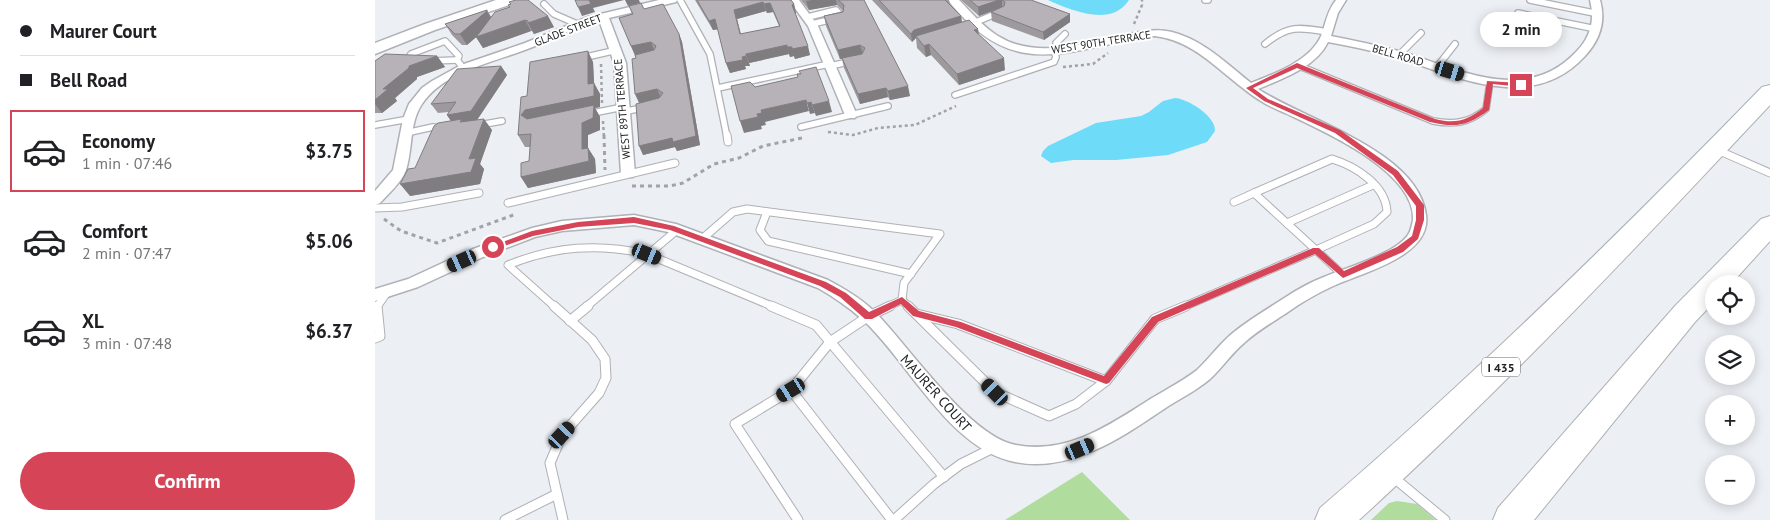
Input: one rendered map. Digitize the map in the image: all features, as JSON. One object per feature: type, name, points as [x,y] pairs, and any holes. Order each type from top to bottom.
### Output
[{"type":"highway","name":"I 435","points":[[1333,520],[1494,375],[1662,206],[1770,92]]},
{"type":"highway","points":[[1723,275],[1770,226]]},
{"type":"highway","points":[[1511,520],[1685,314],[1705,293]]},
{"type":"street","points":[[375,49],[403,33],[482,0]]},
{"type":"street","points":[[375,41],[510,0]]},
{"type":"street","name":"GLADE STREET","points":[[375,200],[399,171],[409,119],[415,104],[426,91],[462,65],[529,45],[577,24],[672,0]]},
{"type":"street","points":[[794,0],[810,20],[851,115]]},
{"type":"street","name":"WEST 90TH TERRACE","points":[[953,0],[974,24],[994,38],[1008,46],[1029,51],[1057,50],[1133,36],[1161,33],[1187,38],[1249,88]]},
{"type":"street","points":[[1249,88],[1297,65],[1314,52],[1326,35],[1330,15],[1341,0]]},
{"type":"street","name":"BELL ROAD","points":[[1326,35],[1490,82],[1521,85],[1545,78],[1565,68],[1589,46],[1596,29],[1599,14],[1595,0]]},
{"type":"street","name":"WEST 89TH TERRACE","points":[[603,17],[624,62],[623,109],[628,174]]},
{"type":"street","name":"MAURER COURT","points":[[382,293],[508,242],[562,226],[634,220],[677,230],[823,284],[843,295],[869,316],[977,438],[1011,453],[1049,456],[1080,449],[1108,436],[1209,370],[1238,339],[1268,317],[1328,281],[1400,250],[1415,237],[1420,220],[1420,205],[1395,173],[1337,132],[1266,100],[1249,88]]},
{"type":"lane","points":[[680,0],[710,54],[729,142]]},
{"type":"lane","points":[[1530,0],[1599,14]]},
{"type":"lane","points":[[544,4],[553,14],[577,24]]},
{"type":"lane","points":[[836,10],[843,17],[810,20],[836,10]]},
{"type":"lane","points":[[974,24],[1001,12]]},
{"type":"lane","points":[[1518,13],[1596,29]]},
{"type":"lane","points":[[1265,44],[1286,28],[1295,28],[1326,35]]},
{"type":"lane","points":[[1399,55],[1421,33]]},
{"type":"lane","points":[[955,95],[1053,62],[1056,57],[1057,40],[1065,34]]},
{"type":"lane","points":[[445,41],[459,56],[462,65],[411,61],[408,58],[415,51],[445,41]]},
{"type":"lane","points":[[1437,67],[1455,44]]},
{"type":"lane","points":[[577,59],[617,50]]},
{"type":"lane","points":[[718,88],[863,59]]},
{"type":"lane","points":[[1297,65],[1433,121],[1449,124],[1472,120],[1486,109],[1490,82]]},
{"type":"lane","points":[[576,117],[602,111],[652,105]]},
{"type":"lane","points":[[801,127],[888,106]]},
{"type":"lane","points":[[375,125],[409,119]]},
{"type":"lane","points":[[475,126],[502,121]]},
{"type":"lane","points":[[406,133],[433,127],[442,127],[447,130]]},
{"type":"lane","points":[[1715,149],[1770,173]]},
{"type":"lane","points":[[902,300],[995,392],[1049,416],[1076,404],[1106,381],[1155,319],[1374,224],[1387,212],[1384,196],[1373,185],[1342,161],[1332,159],[1233,202]]},
{"type":"lane","points":[[508,203],[675,163]]},
{"type":"lane","points":[[1287,223],[1373,185]]},
{"type":"lane","points":[[375,208],[402,207],[479,193]]},
{"type":"lane","points":[[1254,193],[1343,275]]},
{"type":"lane","points":[[702,239],[733,212],[747,209],[940,234],[904,283],[902,300]]},
{"type":"lane","points":[[767,212],[759,230],[768,241],[911,274]]},
{"type":"lane","points":[[570,321],[677,230]]},
{"type":"lane","points":[[563,520],[551,463],[562,435],[599,393],[606,378],[605,359],[592,340],[509,265],[527,256],[571,247],[622,247],[647,254],[816,325],[944,477]]},
{"type":"lane","points":[[375,338],[380,336],[377,306],[382,293]]},
{"type":"lane","points":[[798,520],[735,424],[791,390],[830,342],[869,316],[902,300]]},
{"type":"lane","points":[[916,313],[958,324],[1106,381]]},
{"type":"lane","points":[[791,390],[893,520],[961,464],[996,446]]},
{"type":"lane","points":[[1387,472],[1445,520]]},
{"type":"lane","points":[[505,520],[557,494]]},
{"type":"path","points":[[1133,36],[1128,29],[1135,23],[1142,5],[1141,0]]},
{"type":"path","points":[[1060,68],[1072,65],[1093,64],[1114,50]]},
{"type":"path","points":[[601,54],[605,191],[633,186],[670,186],[683,183],[701,171],[725,161],[739,158],[763,146],[807,136]]},
{"type":"path","points":[[824,132],[853,135],[878,128],[915,125],[960,105]]},
{"type":"path","points":[[723,153],[725,161]]},
{"type":"path","points":[[375,219],[385,219],[401,231],[437,244],[519,213]]},
{"type":"green space","points":[[1082,472],[1130,520],[1005,520]]},
{"type":"green space","points":[[1397,501],[1417,504],[1436,520],[1371,520],[1389,503]]},
{"type":"water","points":[[1048,0],[1129,0],[1112,13],[1102,15],[1079,12]]},
{"type":"water","points":[[1175,98],[1194,105],[1211,120],[1215,131],[1207,142],[1168,155],[1116,160],[1073,160],[1051,163],[1041,156],[1048,146],[1096,123],[1141,116],[1163,101]]},
{"type":"building","points":[[528,0],[548,16],[528,23],[525,20],[476,37],[495,12],[510,7],[508,5],[511,4],[509,2]]},
{"type":"building","points":[[575,0],[589,0],[591,4],[578,7]]},
{"type":"building","points":[[697,0],[791,0],[808,46],[792,49],[792,47],[787,47],[787,45],[746,54],[746,56],[742,57],[743,60],[726,63],[715,19],[709,21]],"holes":[[[763,2],[764,4],[770,3],[780,26],[740,34],[734,10]]]},
{"type":"building","points":[[838,0],[864,0],[908,86],[888,91],[886,88],[858,94],[842,58],[862,54],[865,48],[860,45],[838,50],[824,16],[843,12],[844,5]]},
{"type":"building","points":[[879,0],[945,0],[961,16],[914,30],[911,34]]},
{"type":"building","points":[[970,0],[999,0],[978,7]]},
{"type":"building","points":[[1002,0],[1031,0],[1070,14],[1043,32],[991,12],[1004,6],[1005,2]]},
{"type":"building","points":[[641,3],[644,9],[663,4],[679,34],[696,136],[673,142],[672,138],[639,146],[636,104],[659,98],[663,93],[657,89],[635,94],[632,59],[636,58],[635,55],[654,50],[656,46],[651,42],[631,46],[619,18],[633,14],[629,6]]},
{"type":"building","points":[[487,10],[460,34],[455,34],[445,24]]},
{"type":"building","points":[[969,20],[978,29],[974,30],[1004,58],[957,74],[929,44],[924,46],[916,36]]},
{"type":"building","points":[[588,51],[588,84],[594,83],[594,96],[525,110],[521,115],[527,119],[594,105],[593,118],[582,123],[582,149],[588,148],[589,161],[521,177],[521,163],[529,161],[531,134],[518,135],[521,97],[527,96],[530,62]]},
{"type":"building","points":[[385,54],[437,56],[409,66],[383,89],[388,89],[375,100],[375,61]]},
{"type":"building","points":[[501,66],[471,111],[447,115],[456,102],[431,104],[457,69]]},
{"type":"building","points":[[816,67],[829,101],[812,105],[811,102],[807,103],[806,100],[761,110],[762,113],[757,114],[758,117],[740,121],[731,86],[750,82],[755,87],[798,77],[797,74],[801,74],[799,71]]},
{"type":"building","points":[[462,119],[460,122],[484,119],[469,159],[476,158],[471,172],[400,184],[408,169],[415,168],[434,126],[438,123]]},
{"type":"route","points":[[493,247],[532,234],[578,224],[634,220],[671,228],[823,284],[843,295],[869,316],[902,300],[916,313],[958,324],[1106,381],[1155,319],[1316,250],[1343,275],[1400,250],[1415,237],[1420,220],[1420,205],[1395,173],[1337,132],[1266,100],[1249,88],[1288,71],[1297,65],[1433,121],[1449,124],[1472,120],[1486,109],[1490,82],[1521,85]]}]
